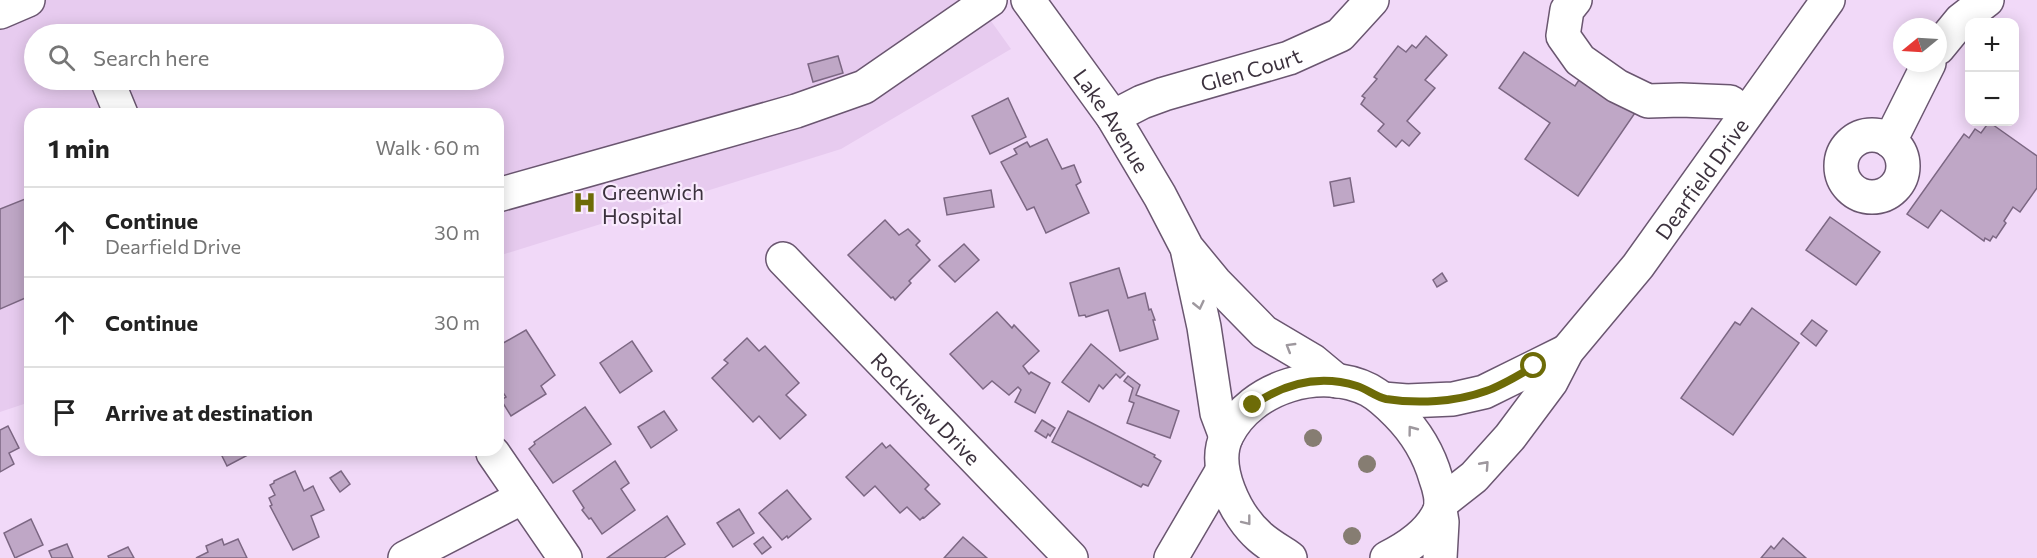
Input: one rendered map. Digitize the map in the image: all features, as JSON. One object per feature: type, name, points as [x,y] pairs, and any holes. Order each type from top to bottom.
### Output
[{"type":"street","points":[[0,12],[28,0]]},
{"type":"street","points":[[504,193],[796,111],[864,87],[990,0]]},
{"type":"street","name":"Lake Avenue","points":[[1028,0],[1113,117],[1160,196],[1187,248],[1227,295],[1264,332],[1313,361],[1337,381]]},
{"type":"street","name":"Glen Court","points":[[1113,117],[1164,94],[1289,58],[1340,35],[1372,0]]},
{"type":"street","points":[[1575,0],[1567,10],[1563,36],[1580,60],[1617,86],[1648,101],[1730,102],[1746,114]]},
{"type":"street","name":"Dearfield Drive","points":[[1387,558],[1426,530],[1441,506],[1474,477],[1510,437],[1551,382],[1567,351],[1638,266],[1828,0]]},
{"type":"street","points":[[1947,37],[1961,20],[1987,0]]},
{"type":"street","points":[[1890,141],[1924,72]]},
{"type":"street","points":[[111,90],[119,108]]},
{"type":"street","name":"Lake Avenue","points":[[1187,248],[1204,327],[1215,403],[1226,437]]},
{"type":"street","name":"Rockview Drive","points":[[783,259],[1071,558]]},
{"type":"street","name":"Dearfield Drive","points":[[1383,399],[1407,401],[1453,399],[1484,392],[1567,351]]},
{"type":"street","points":[[1171,558],[1222,471],[1226,437],[1239,418],[1253,405],[1282,387],[1313,380],[1337,381],[1368,390],[1383,399],[1405,421],[1421,442],[1431,461],[1441,506],[1440,558]]},
{"type":"street","points":[[495,456],[565,558]]},
{"type":"street","points":[[1222,471],[1235,506],[1247,523],[1259,536],[1290,558]]},
{"type":"street","points":[[405,558],[523,497]]},
{"type":"shaded area","name":"Greenwich Hospital","points":[[0,0],[976,0],[1011,49],[841,149],[504,254],[504,108],[24,108],[24,404],[0,412]]},
{"type":"building","points":[[1426,36],[1447,55],[1425,80],[1435,88],[1407,121],[1420,133],[1409,146],[1402,140],[1396,147],[1378,131],[1384,124],[1361,104],[1365,98],[1362,96],[1377,79],[1374,77],[1398,46],[1406,52],[1412,45],[1416,48]]},
{"type":"building","points":[[1524,52],[1575,86],[1583,74],[1637,110],[1578,196],[1525,159],[1550,123],[1499,88]]},
{"type":"building","points":[[838,56],[843,73],[813,82],[808,64]]},
{"type":"building","points":[[1008,98],[1026,137],[990,154],[972,116]]},
{"type":"building","points":[[1986,126],[1995,126],[2037,156],[2037,188],[2020,212],[2013,207],[1996,238],[1993,236],[1990,241],[1985,238],[1984,241],[1941,210],[1928,228],[1907,214],[1964,134],[1969,138],[1975,129],[1981,133]]},
{"type":"building","points":[[1047,139],[1062,169],[1074,165],[1081,182],[1076,185],[1089,213],[1046,233],[1034,207],[1027,210],[1001,162],[1017,154],[1014,149],[1027,142],[1030,147]]},
{"type":"building","points":[[1350,178],[1354,202],[1334,206],[1330,182]]},
{"type":"building","points":[[991,190],[994,207],[947,215],[944,198]]},
{"type":"building","points":[[24,199],[24,299],[0,309],[0,209]]},
{"type":"building","points":[[1830,217],[1880,252],[1856,285],[1806,250]]},
{"type":"building","points":[[885,220],[899,235],[908,229],[920,241],[916,245],[930,260],[909,281],[911,283],[895,300],[848,255]]},
{"type":"building","points":[[964,244],[979,260],[955,282],[939,266]]},
{"type":"building","points":[[1119,268],[1128,298],[1145,293],[1149,310],[1151,309],[1155,320],[1153,320],[1158,339],[1120,351],[1108,310],[1086,317],[1085,315],[1079,316],[1070,283]]},
{"type":"building","points":[[1442,273],[1447,281],[1437,287],[1433,280]]},
{"type":"building","points":[[1752,308],[1799,343],[1733,435],[1681,398],[1735,322],[1740,325]]},
{"type":"building","points":[[997,312],[1012,328],[1014,325],[1039,351],[1023,366],[1029,374],[1031,372],[1050,383],[1035,413],[1015,402],[1021,390],[1018,387],[1009,395],[992,381],[983,389],[950,354]]},
{"type":"building","points":[[1812,320],[1827,331],[1816,346],[1801,334]]},
{"type":"building","points":[[526,330],[555,375],[541,386],[546,394],[511,416],[504,405],[506,397],[504,394],[504,343]]},
{"type":"building","points":[[747,338],[759,351],[765,346],[799,383],[786,395],[806,415],[780,439],[759,416],[753,422],[712,378],[728,363],[724,360]]},
{"type":"building","points":[[632,341],[652,371],[620,393],[600,363]]},
{"type":"building","points":[[1091,344],[1125,373],[1120,378],[1116,374],[1103,389],[1099,385],[1089,402],[1062,382]]},
{"type":"building","points":[[1128,376],[1140,385],[1136,395],[1179,411],[1170,438],[1127,423],[1134,403],[1129,401],[1133,388],[1124,381]]},
{"type":"building","points":[[585,407],[611,444],[553,483],[529,449],[535,444],[534,442]]},
{"type":"building","points":[[664,411],[677,430],[651,448],[638,427]]},
{"type":"building","points":[[1068,411],[1155,455],[1154,457],[1161,461],[1148,486],[1143,484],[1141,487],[1052,442]]},
{"type":"building","points":[[1042,420],[1055,428],[1046,438],[1035,431]]},
{"type":"building","points":[[8,426],[19,448],[9,453],[14,464],[0,472],[0,430]]},
{"type":"building","points":[[882,443],[886,448],[890,445],[929,485],[925,489],[940,504],[924,518],[920,520],[907,507],[900,513],[875,486],[864,496],[846,477]]},
{"type":"building","points":[[222,456],[246,456],[227,466]]},
{"type":"building","points":[[615,461],[629,483],[621,489],[635,510],[602,534],[582,510],[584,508],[573,491]]},
{"type":"building","points":[[295,471],[304,491],[313,486],[324,510],[311,516],[319,537],[293,550],[270,506],[272,505],[269,498],[275,495],[270,485]]},
{"type":"building","points":[[341,471],[350,484],[340,492],[330,478]]},
{"type":"building","points":[[787,490],[811,519],[788,538],[787,536],[782,540],[759,513]]},
{"type":"building","points":[[739,509],[754,533],[733,547],[717,523]]},
{"type":"building","points":[[667,516],[685,544],[664,558],[607,558]]},
{"type":"building","points":[[31,519],[43,545],[15,558],[4,533]]},
{"type":"building","points":[[763,537],[771,547],[762,554],[754,544]]},
{"type":"building","points":[[963,537],[987,558],[944,558]]},
{"type":"building","points":[[1783,538],[1806,558],[1761,558],[1771,546],[1774,549]]},
{"type":"building","points":[[222,539],[224,545],[238,539],[247,558],[196,558],[208,552],[206,546]]},
{"type":"building","points":[[67,544],[73,558],[52,558],[49,551]]},
{"type":"building","points":[[128,547],[134,558],[109,558],[108,556]]},
{"type":"place","name":"Greenwich Hospital","points":[[584,203]]},
{"type":"route","points":[[1253,405],[1282,387],[1313,380],[1352,384],[1383,399],[1407,401],[1453,399],[1484,392],[1534,366]]}]
